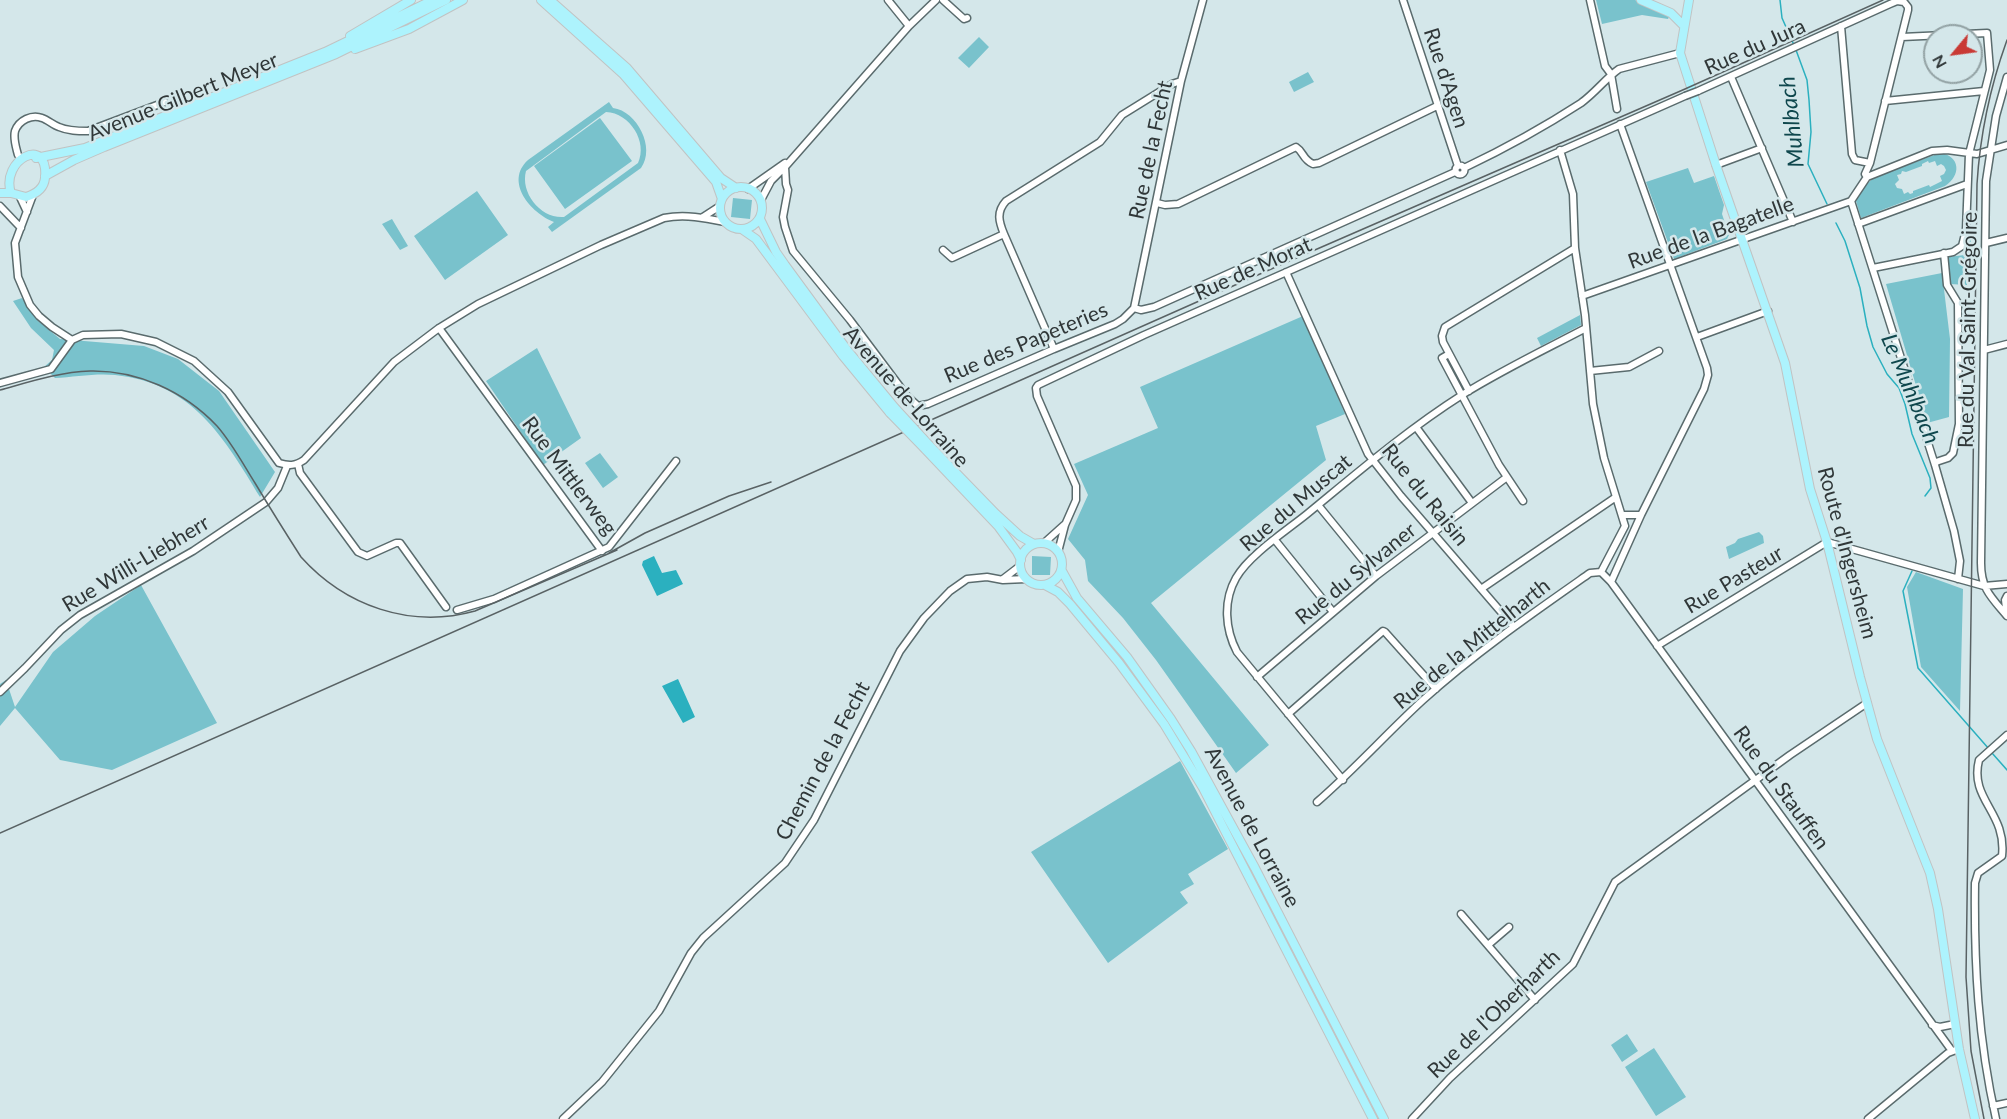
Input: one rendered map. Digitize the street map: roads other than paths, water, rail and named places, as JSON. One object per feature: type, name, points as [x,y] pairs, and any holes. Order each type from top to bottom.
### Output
[{"type":"main road","name":"Avenue Gilbert Meyer","points":[[313,56],[411,0]]},
{"type":"main road","name":"Avenue Gilbert Meyer","points":[[18,155],[26,154],[36,158],[85,148],[354,39],[433,0]]},
{"type":"main road","name":"Avenue Gilbert Meyer","points":[[33,195],[42,187],[45,176],[74,160],[336,54],[446,0]]},
{"type":"main road","name":"Avenue Gilbert Meyer","points":[[336,54],[363,47],[410,28],[463,0]]},
{"type":"main road","points":[[541,0],[623,74],[716,182],[721,203],[720,212],[725,222],[743,230],[756,224],[760,219],[761,200],[758,195],[748,189],[730,190],[721,203]]},
{"type":"main road","points":[[550,0],[627,68],[721,178],[736,188]]},
{"type":"main road","points":[[1641,0],[1671,13],[1684,26]]},
{"type":"main road","name":"Route d'Ingersheim","points":[[1689,0],[1680,53],[1790,380],[1808,479],[1827,542],[1867,703],[1885,761],[1930,873],[1938,909],[1955,1024],[1956,1050],[1975,1119]]},
{"type":"main road","points":[[1671,13],[1687,10]]},
{"type":"main road","points":[[7,162],[18,155]]},
{"type":"main road","points":[[36,158],[43,166],[45,176]]},
{"type":"main road","points":[[2,174],[4,185],[11,193]]},
{"type":"main road","points":[[0,193],[11,193],[20,197],[33,195]]},
{"type":"main road","name":"Avenue de Lorraine","points":[[760,219],[785,265],[893,411]]},
{"type":"main road","name":"Avenue de Lorraine","points":[[743,230],[763,247],[849,363],[998,526],[1012,544],[1020,563]]},
{"type":"main road","name":"Avenue de Lorraine","points":[[927,447],[1020,536],[1034,544]]},
{"type":"main road","points":[[1044,543],[1058,552],[1063,564],[1062,571],[1055,580],[1045,585],[1031,583],[1026,579],[1020,563],[1028,548],[1034,544],[1044,543]]},
{"type":"main road","name":"Avenue de Lorraine","points":[[1062,571],[1077,598],[1127,657],[1172,719],[1191,751],[1255,868],[1384,1119]]},
{"type":"main road","name":"Avenue de Lorraine","points":[[1045,585],[1058,592],[1070,604],[1119,663],[1164,724],[1203,788],[1373,1119]]},
{"type":"street","points":[[888,0],[909,26]]},
{"type":"street","points":[[761,200],[771,181],[909,26],[936,0]]},
{"type":"street","points":[[943,0],[964,19],[967,18]]},
{"type":"street","name":"Rue de la Fecht","points":[[1134,308],[1181,81],[1203,0]]},
{"type":"street","name":"Rue d'Agen","points":[[1403,0],[1459,169]]},
{"type":"street","points":[[1590,0],[1605,66],[1611,74],[1617,109]]},
{"type":"street","name":"Rue du Jura","points":[[1620,124],[1895,2],[1904,2],[1908,7],[1902,37]]},
{"type":"street","points":[[1841,26],[1852,154],[1855,160],[1870,163]]},
{"type":"street","points":[[1867,177],[1865,174],[1870,163],[1902,37],[1987,33],[1990,70],[1969,154],[1966,230],[1962,246],[1944,254],[1873,268]]},
{"type":"street","name":"Rue des Papeteries","points":[[787,164],[788,190],[784,207],[784,227],[793,251],[913,403],[918,406],[928,404],[1115,324],[1123,320],[1134,308],[1141,310],[1154,307],[1459,169],[1515,142],[1584,101],[1601,88],[1611,74],[1626,66],[1680,53]]},
{"type":"street","points":[[1731,76],[1793,222]]},
{"type":"street","name":"Rue du Val Saint-Grégoire","points":[[1984,586],[1981,577],[1981,563],[1986,181],[1989,151],[1999,101],[2007,77]]},
{"type":"street","points":[[1054,349],[1004,234],[999,214],[1001,206],[1100,142],[1118,119],[1129,110],[1181,81]]},
{"type":"street","points":[[1885,101],[1984,91]]},
{"type":"street","points":[[18,155],[15,130],[24,120],[32,116],[42,118],[59,127],[74,131],[88,131],[165,102]]},
{"type":"street","points":[[1157,203],[1178,204],[1296,147],[1305,160],[1312,164],[1319,163],[1437,106]]},
{"type":"street","points":[[1611,582],[1641,515],[1707,381],[1707,368],[1697,337],[1620,124]]},
{"type":"street","name":"Rue de Morat","points":[[1058,552],[1065,525],[1076,500],[1076,486],[1037,396],[1038,385],[1143,335],[1620,124]]},
{"type":"street","points":[[1958,579],[1960,561],[1935,465],[1851,201],[1867,177],[1936,150],[1969,154],[2007,146]]},
{"type":"street","points":[[1716,165],[1761,148]]},
{"type":"street","points":[[1560,150],[1573,194],[1575,248],[1593,404],[1599,438],[1625,526],[1601,572]]},
{"type":"street","points":[[748,189],[787,164]]},
{"type":"street","points":[[771,181],[786,184]]},
{"type":"street","points":[[1858,224],[1967,184]]},
{"type":"street","points":[[33,195],[15,243],[18,277],[23,292],[39,316],[72,340]]},
{"type":"street","points":[[20,197],[27,212]]},
{"type":"street","name":"Rue de la Bagatelle","points":[[1582,296],[1851,201]]},
{"type":"street","points":[[702,217],[721,203]]},
{"type":"street","points":[[0,206],[21,228]]},
{"type":"street","points":[[0,383],[51,369],[72,340],[83,335],[121,334],[156,342],[194,361],[228,392],[279,463],[287,466],[298,464],[394,362],[439,328],[478,304],[654,222],[674,216],[702,217],[725,222]]},
{"type":"street","points":[[943,250],[952,258],[1004,234]]},
{"type":"street","points":[[1986,243],[2007,238]]},
{"type":"street","points":[[1468,391],[1443,342],[1444,327],[1575,248]]},
{"type":"street","points":[[1935,465],[1936,462],[1948,458],[1953,453],[1959,423],[1958,303],[1949,290],[1944,254]]},
{"type":"street","name":"Rue du Raisin","points":[[1286,273],[1372,460],[1514,627]]},
{"type":"street","points":[[1697,337],[1768,311]]},
{"type":"street","name":"Rue Mittlerweg","points":[[439,328],[602,551],[615,541],[676,461]]},
{"type":"street","name":"Rue du Muscat","points":[[1343,780],[1240,657],[1232,641],[1227,616],[1228,602],[1236,578],[1275,540],[1416,427],[1468,391],[1586,328]]},
{"type":"street","points":[[1984,350],[2007,344]]},
{"type":"street","points":[[1590,371],[1629,367],[1659,351]]},
{"type":"street","points":[[1449,354],[1442,358],[1507,477],[1523,501]]},
{"type":"street","points":[[1416,427],[1472,503]]},
{"type":"street","points":[[298,464],[300,473],[358,552],[367,556],[400,543],[446,607]]},
{"type":"street","name":"Rue Willi-Liebherr","points":[[0,692],[61,630],[80,615],[193,551],[266,502],[278,488],[287,466]]},
{"type":"street","name":"Rue du Sylvaner","points":[[1257,677],[1376,576],[1507,477]]},
{"type":"street","points":[[1481,589],[1616,497]]},
{"type":"street","points":[[1318,505],[1376,576]]},
{"type":"street","points":[[1622,515],[1641,515]]},
{"type":"street","name":"Rue de Morat","points":[[1044,543],[1065,525]]},
{"type":"street","points":[[1625,526],[1636,529]]},
{"type":"street","points":[[1275,540],[1333,612]]},
{"type":"street","points":[[1827,542],[1984,586],[2007,584]]},
{"type":"street","name":"Rue Pasteur","points":[[1657,646],[1827,542]]},
{"type":"street","points":[[457,610],[494,599],[602,551]]},
{"type":"street","points":[[1003,580],[1020,563]]},
{"type":"street","name":"Rue du Stauffen","points":[[1601,572],[1611,582],[1932,1024],[1956,1050]]},
{"type":"street","name":"Rue de la Mittelharth","points":[[1317,802],[1343,780],[1436,689],[1514,627],[1590,573],[1601,572]]},
{"type":"street","name":"Chemin de la Fecht","points":[[563,1119],[602,1082],[659,1011],[691,953],[703,938],[785,863],[800,844],[900,651],[924,618],[950,591],[967,579],[987,577],[1003,580],[1026,579]]},
{"type":"street","points":[[1984,586],[2007,616]]},
{"type":"street","points":[[2007,596],[2007,616]]},
{"type":"street","points":[[1288,714],[1383,631],[1436,689]]},
{"type":"street","name":"Rue de l'Oberharth","points":[[1412,1119],[1450,1078],[1573,964],[1615,882],[1867,703]]},
{"type":"street","points":[[1996,1119],[1982,1048],[1978,1011],[1975,965],[1975,884],[1978,873],[2002,854],[2003,828],[1979,785],[1978,764],[1981,757],[2007,735]]},
{"type":"street","points":[[1461,914],[1535,1000]]},
{"type":"street","points":[[1488,945],[1509,927]]},
{"type":"street","points":[[1932,1024],[1940,1027],[1955,1024]]},
{"type":"street","points":[[1869,1118],[1956,1050]]},
{"type":"street","points":[[1993,1106],[2007,1103]]},
{"type":"waterway","name":"Muhlbach","points":[[1780,0],[1782,18],[1794,45]]},
{"type":"waterway","name":"Muhlbach","points":[[1796,50],[1807,80],[1811,132],[1808,164],[1827,204]]},
{"type":"waterway","name":"Le Muhlbach","points":[[1836,223],[1845,241],[1860,288],[1873,347],[1887,374],[1899,388],[1912,434],[1930,478],[1931,488],[1925,496]]},
{"type":"waterway","name":"Le Muhlbach","points":[[1912,571],[1903,591],[1918,668],[1989,749]]},
{"type":"waterway","name":"Le Muhlbach","points":[[1992,753],[2007,770]]},
{"type":"railway","points":[[0,833],[1883,0]]},
{"type":"railway","points":[[1984,1119],[1971,1051],[1966,977],[1977,184],[1987,111],[2007,40]]},
{"type":"railway","points":[[0,390],[56,375],[90,371],[125,374],[175,393],[217,426],[301,557],[318,574],[358,600],[403,615],[451,616],[475,611],[617,550]]},
{"type":"railway","points":[[609,553],[645,533],[729,496],[771,482]]}]
